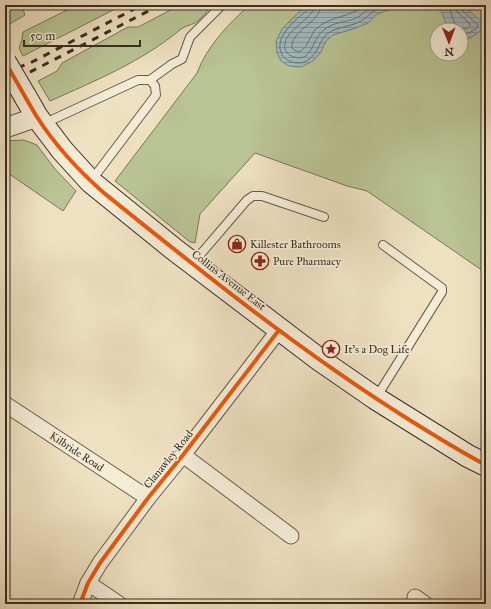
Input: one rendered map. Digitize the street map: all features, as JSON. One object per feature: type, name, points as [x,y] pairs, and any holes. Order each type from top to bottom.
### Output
[{"type":"main road","name":"Collins Avenue East","points":[[5,62],[40,121],[62,150],[91,182],[192,264],[279,330],[375,398],[468,456],[486,465]]},
{"type":"street","points":[[5,128],[40,121]]},
{"type":"street","name":"Clanawley Road","points":[[80,604],[88,583],[100,563],[148,498],[279,330]]},
{"type":"street","name":"Kilbride Road","points":[[5,404],[148,498]]},
{"type":"street","name":"Clanawley Road","points":[[183,455],[291,536]]},
{"type":"street","points":[[88,583],[119,604]]},
{"type":"lane","points":[[40,121],[138,80],[150,80],[172,64],[182,59],[190,37],[222,5]]},
{"type":"lane","points":[[91,182],[156,95],[155,86],[150,80]]},
{"type":"lane","points":[[192,264],[247,200],[254,196],[262,196],[324,217]]},
{"type":"lane","points":[[375,398],[442,292],[442,288],[383,245]]},
{"type":"green space","points":[[5,5],[15,5],[20,7],[24,11],[25,15],[8,25],[5,25]]},
{"type":"green space","points":[[77,5],[123,5],[23,56],[19,48],[23,32]]},
{"type":"green space","points":[[180,5],[212,5],[195,23],[183,28],[135,61],[50,101],[38,81],[57,71],[62,63],[128,27],[138,27]]},
{"type":"green space","points":[[250,5],[486,5],[486,273],[367,191],[347,186],[255,153],[200,214],[195,243],[190,242],[115,181],[197,73],[201,63],[213,44],[227,27]]},
{"type":"green space","points":[[24,140],[37,145],[55,169],[76,191],[63,211],[5,171],[5,141]]},
{"type":"water","points":[[308,5],[403,5],[377,14],[368,23],[333,35],[326,41],[321,52],[313,61],[301,67],[289,66],[281,61],[277,53],[276,41],[282,29]]},
{"type":"water","points":[[438,5],[463,5],[482,22],[482,30],[469,38],[469,22],[445,22]]},
{"type":"railway","points":[[5,73],[32,62],[142,5]]},
{"type":"railway","points":[[5,85],[160,5]]},
{"type":"cycle path","points":[[5,62],[37,117],[52,138],[77,167],[104,193],[215,282],[329,367],[456,449],[486,465]]},
{"type":"cycle path","points":[[80,604],[88,583],[100,563],[148,498],[279,330]]},
{"type":"place","name":"Killester Bathrooms","points":[[237,244]]},
{"type":"place","name":"Pure Pharmacy","points":[[260,261]]},
{"type":"place","name":"It’s a Dog Life","points":[[331,349]]}]
